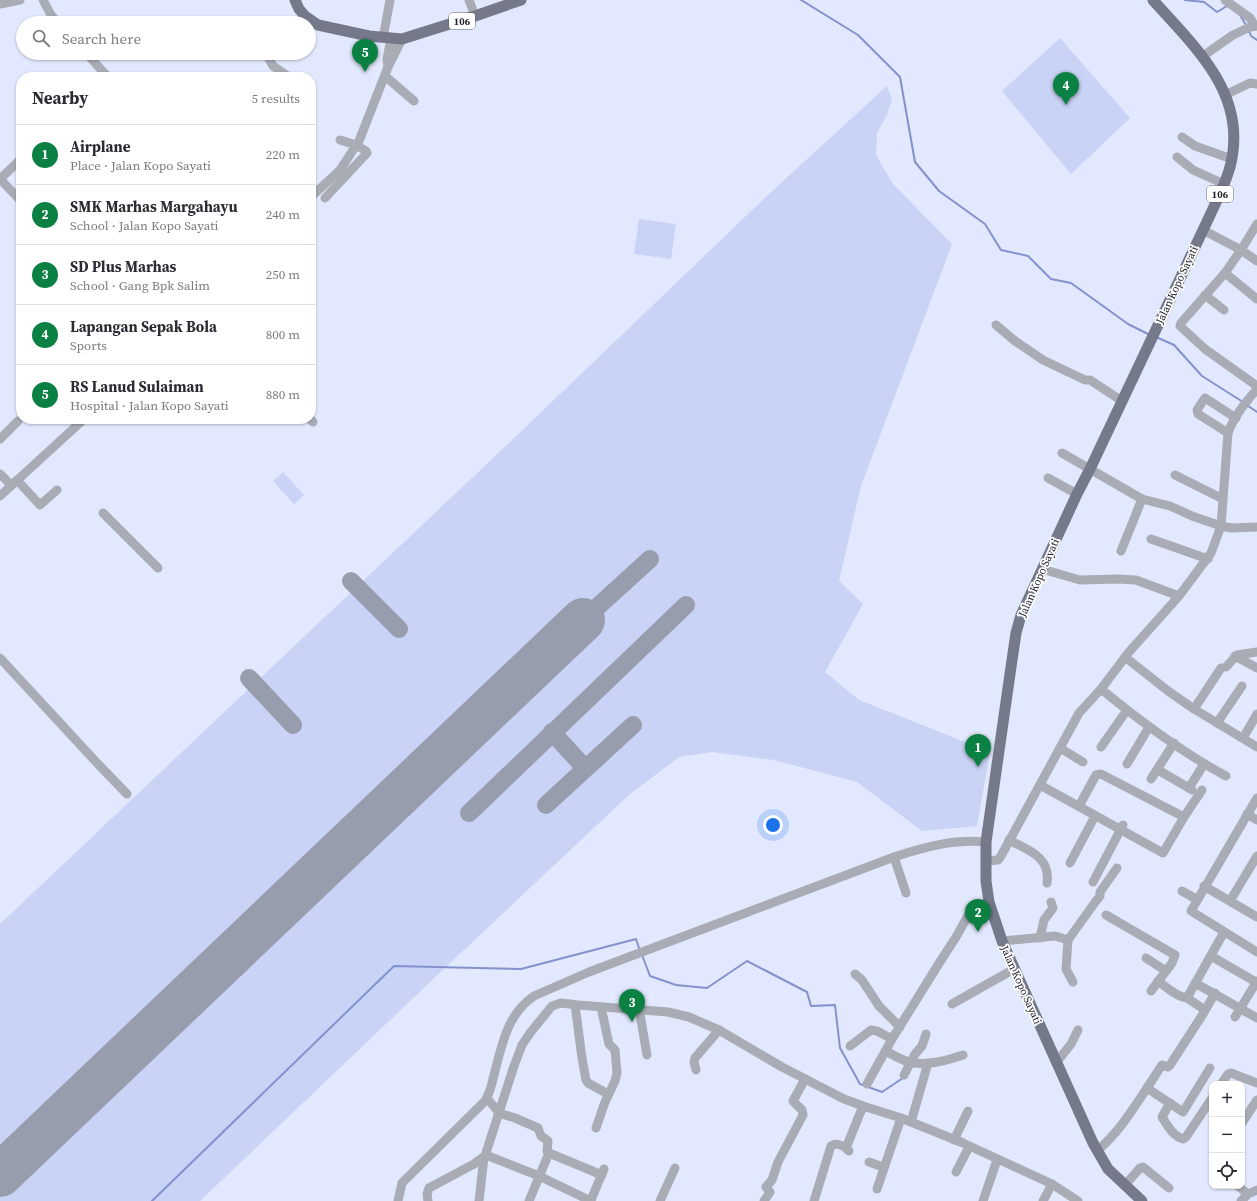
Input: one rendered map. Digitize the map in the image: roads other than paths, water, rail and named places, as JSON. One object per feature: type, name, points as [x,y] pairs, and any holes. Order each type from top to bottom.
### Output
[{"type":"main road","name":"Jalan Kopo Sayati","points":[[1142,1201],[1108,1169],[1097,1151],[1014,969],[1002,941],[989,902],[986,881],[986,842],[1016,633],[1023,610],[1203,230],[1224,184],[1232,159],[1234,130],[1225,95],[1216,75],[1202,55],[1153,0]]},
{"type":"main road","name":"106","points":[[294,1],[305,16]]},
{"type":"main road","name":"106","points":[[316,24],[349,32],[392,38],[475,16],[518,1]]},
{"type":"street","points":[[0,4],[20,0]]},
{"type":"street","points":[[43,0],[52,16]]},
{"type":"street","points":[[316,192],[340,170],[356,145],[385,76],[388,67],[392,38],[390,0]]},
{"type":"street","points":[[469,0],[475,16]]},
{"type":"street","points":[[1202,55],[1215,42],[1228,35],[1237,34],[1254,27],[1250,18],[1225,0]]},
{"type":"street","points":[[92,60],[103,72]]},
{"type":"street","points":[[270,60],[273,66],[282,72]]},
{"type":"street","points":[[385,76],[414,101]]},
{"type":"street","points":[[1225,95],[1250,83],[1257,84]]},
{"type":"street","points":[[1182,137],[1195,146],[1232,159]]},
{"type":"street","points":[[326,198],[367,153],[356,145],[340,140]]},
{"type":"street","points":[[1177,157],[1193,170],[1224,184]]},
{"type":"street","points":[[16,164],[0,179],[16,196]]},
{"type":"street","points":[[1257,224],[1225,273],[1181,323],[1181,328],[1205,349],[1257,386]]},
{"type":"street","points":[[1203,230],[1257,260]]},
{"type":"street","points":[[1225,273],[1257,299]]},
{"type":"street","points":[[1205,295],[1224,310]]},
{"type":"street","points":[[996,325],[1015,341],[1043,360],[1085,380],[1090,380],[1122,401]]},
{"type":"street","points":[[986,861],[998,860],[1079,713],[1101,689],[1125,657],[1179,596],[1208,559],[1221,526],[1228,433],[1245,404],[1257,389]]},
{"type":"street","points":[[1228,433],[1198,414],[1197,410],[1205,398],[1207,398],[1236,418]]},
{"type":"street","points":[[0,439],[16,423]]},
{"type":"street","points":[[0,496],[79,424]]},
{"type":"street","points":[[1062,453],[1142,499],[1170,506],[1221,526],[1232,528],[1257,527]]},
{"type":"street","points":[[0,474],[14,483],[39,505],[41,505],[57,490]]},
{"type":"street","points":[[1175,474],[1223,499]]},
{"type":"street","points":[[1048,478],[1077,494]]},
{"type":"street","points":[[1121,551],[1142,499]]},
{"type":"street","points":[[103,513],[158,568]]},
{"type":"street","points":[[1151,539],[1208,559]]},
{"type":"street","points":[[1042,569],[1080,580],[1136,580],[1179,596]]},
{"type":"street","points":[[1194,709],[1224,667],[1235,656],[1256,651]]},
{"type":"street","points":[[1235,656],[1257,668]]},
{"type":"street","points":[[1125,657],[1168,691],[1194,709],[1257,748]]},
{"type":"street","points":[[0,658],[127,794]]},
{"type":"street","points":[[1217,723],[1242,686]]},
{"type":"street","points":[[1101,689],[1149,727],[1204,764],[1226,776]]},
{"type":"street","points":[[1101,747],[1127,710]]},
{"type":"street","points":[[1242,738],[1257,714]]},
{"type":"street","points":[[1127,764],[1149,727]]},
{"type":"street","points":[[1151,779],[1174,743]]},
{"type":"street","points":[[1060,748],[1083,762]]},
{"type":"street","points":[[1158,770],[1191,789],[1204,764]]},
{"type":"street","points":[[1080,804],[1096,775],[1101,774],[1184,817]]},
{"type":"street","points":[[1041,783],[1165,850],[1202,790]]},
{"type":"street","points":[[1257,798],[1196,899],[1191,911],[1257,952]]},
{"type":"street","points":[[1080,804],[1095,816],[1122,827]]},
{"type":"street","points":[[1247,814],[1257,820]]},
{"type":"street","points":[[1070,863],[1095,816]]},
{"type":"street","points":[[1093,882],[1122,827]]},
{"type":"street","points":[[398,1201],[402,1183],[487,1098],[508,1028],[516,1013],[529,999],[550,988],[894,857],[951,842],[969,840],[986,842]]},
{"type":"street","points":[[1009,840],[1042,860],[1048,870],[1047,883]]},
{"type":"street","points":[[1230,901],[1257,856]]},
{"type":"street","points":[[894,857],[906,893]]},
{"type":"street","points":[[1073,982],[1066,969],[1068,940],[1092,908],[1100,896],[1100,892],[1117,868]]},
{"type":"street","points":[[1204,886],[1256,915]]},
{"type":"street","points":[[1182,891],[1196,899]]},
{"type":"street","points":[[866,1084],[969,914],[972,910],[989,902]]},
{"type":"street","points":[[1040,938],[1044,920],[1052,908],[1051,902]]},
{"type":"street","points":[[1106,915],[1175,955],[1176,957],[1151,991]]},
{"type":"street","points":[[1187,998],[1224,932]]},
{"type":"street","points":[[1002,941],[1057,937],[1068,940]]},
{"type":"street","points":[[1211,956],[1257,982],[1235,1018]]},
{"type":"street","points":[[1146,958],[1166,971]]},
{"type":"street","points":[[952,1004],[1014,969]]},
{"type":"street","points":[[855,974],[862,980],[879,1006],[900,1026]]},
{"type":"street","points":[[1158,981],[1176,994],[1187,998],[1205,1010]]},
{"type":"street","points":[[1195,983],[1257,1018]]},
{"type":"street","points":[[1097,1151],[1108,1142],[1123,1125],[1162,1065],[1168,1067],[1170,1065],[1215,993]]},
{"type":"street","points":[[479,1201],[485,1156],[517,1056],[530,1033],[552,1006],[561,1003],[668,1012],[681,1014],[702,1022],[719,1030],[782,1067],[838,1096],[901,1118],[954,1140],[1052,1184],[1078,1201]]},
{"type":"street","points":[[575,1005],[586,1080],[588,1083],[608,1094]]},
{"type":"street","points":[[596,1128],[617,1073],[614,1050],[609,1044],[601,1007]]},
{"type":"street","points":[[641,1010],[640,1014],[647,1055]]},
{"type":"street","points":[[696,1070],[694,1058],[719,1030]]},
{"type":"street","points":[[850,1046],[871,1030],[877,1031],[892,1039]]},
{"type":"street","points":[[1056,1063],[1071,1044],[1078,1030]]},
{"type":"street","points":[[904,1075],[910,1062],[922,1046],[926,1034]]},
{"type":"street","points":[[886,1051],[910,1062],[928,1063],[939,1063],[963,1055]]},
{"type":"street","points":[[911,1122],[928,1063]]},
{"type":"street","points":[[1147,1089],[1183,1112],[1210,1068]]},
{"type":"street","points":[[1223,1081],[1228,1074],[1231,1073],[1257,1083]]},
{"type":"street","points":[[764,1201],[770,1192],[766,1187],[772,1180],[778,1162],[786,1146],[802,1120],[802,1112],[793,1100],[805,1079]]},
{"type":"street","points":[[485,1156],[539,1176],[591,1200],[603,1172],[550,1153],[547,1151],[548,1141],[541,1136],[538,1128],[499,1113],[487,1098]]},
{"type":"street","points":[[1245,1118],[1257,1100]]},
{"type":"street","points":[[1170,1103],[1162,1118],[1170,1129],[1183,1139],[1186,1137],[1209,1102]]},
{"type":"street","points":[[814,1201],[831,1146],[836,1144],[847,1149],[863,1106]]},
{"type":"street","points":[[954,1140],[968,1111]]},
{"type":"street","points":[[877,1189],[901,1118]]},
{"type":"street","points":[[956,1172],[969,1147]]},
{"type":"street","points":[[529,1201],[550,1153]]},
{"type":"street","points":[[428,1201],[427,1194],[430,1188],[485,1156]]},
{"type":"street","points":[[983,1201],[997,1160]]},
{"type":"street","points":[[869,1162],[884,1167]]},
{"type":"street","points":[[1125,1185],[1140,1168],[1143,1167],[1169,1188]]},
{"type":"street","points":[[660,1201],[675,1168]]},
{"type":"street","points":[[1043,1201],[1052,1184]]},
{"type":"street","points":[[1240,1189],[1245,1198],[1257,1190]]},
{"type":"waterway","points":[[801,0],[858,35],[900,77],[915,162],[939,191],[985,224],[1001,250],[1028,256],[1051,279],[1071,283],[1128,324],[1150,335]]},
{"type":"waterway","points":[[1185,0],[1204,2],[1217,12],[1227,6]]},
{"type":"waterway","points":[[1240,15],[1246,25]]},
{"type":"waterway","points":[[1249,31],[1251,36],[1257,40]]},
{"type":"waterway","points":[[1156,337],[1174,345],[1202,376],[1243,402]]},
{"type":"waterway","points":[[1248,406],[1257,412]]},
{"type":"waterway","points":[[152,1201],[394,966],[521,969],[636,939],[640,951]]},
{"type":"waterway","points":[[642,955],[650,976],[676,985],[707,988],[747,961],[807,992],[811,1006],[835,1005],[840,1048],[860,1084],[882,1092],[903,1078]]},
{"type":"place","name":"RS Lanud Sulaiman","points":[[365,72]]},
{"type":"place","name":"Lapangan Sepak Bola","points":[[1066,105]]},
{"type":"place","name":"Airplane","points":[[978,767]]},
{"type":"place","name":"SMK Marhas Margahayu","points":[[978,932]]},
{"type":"place","name":"SD Plus Marhas","points":[[632,1022]]}]
